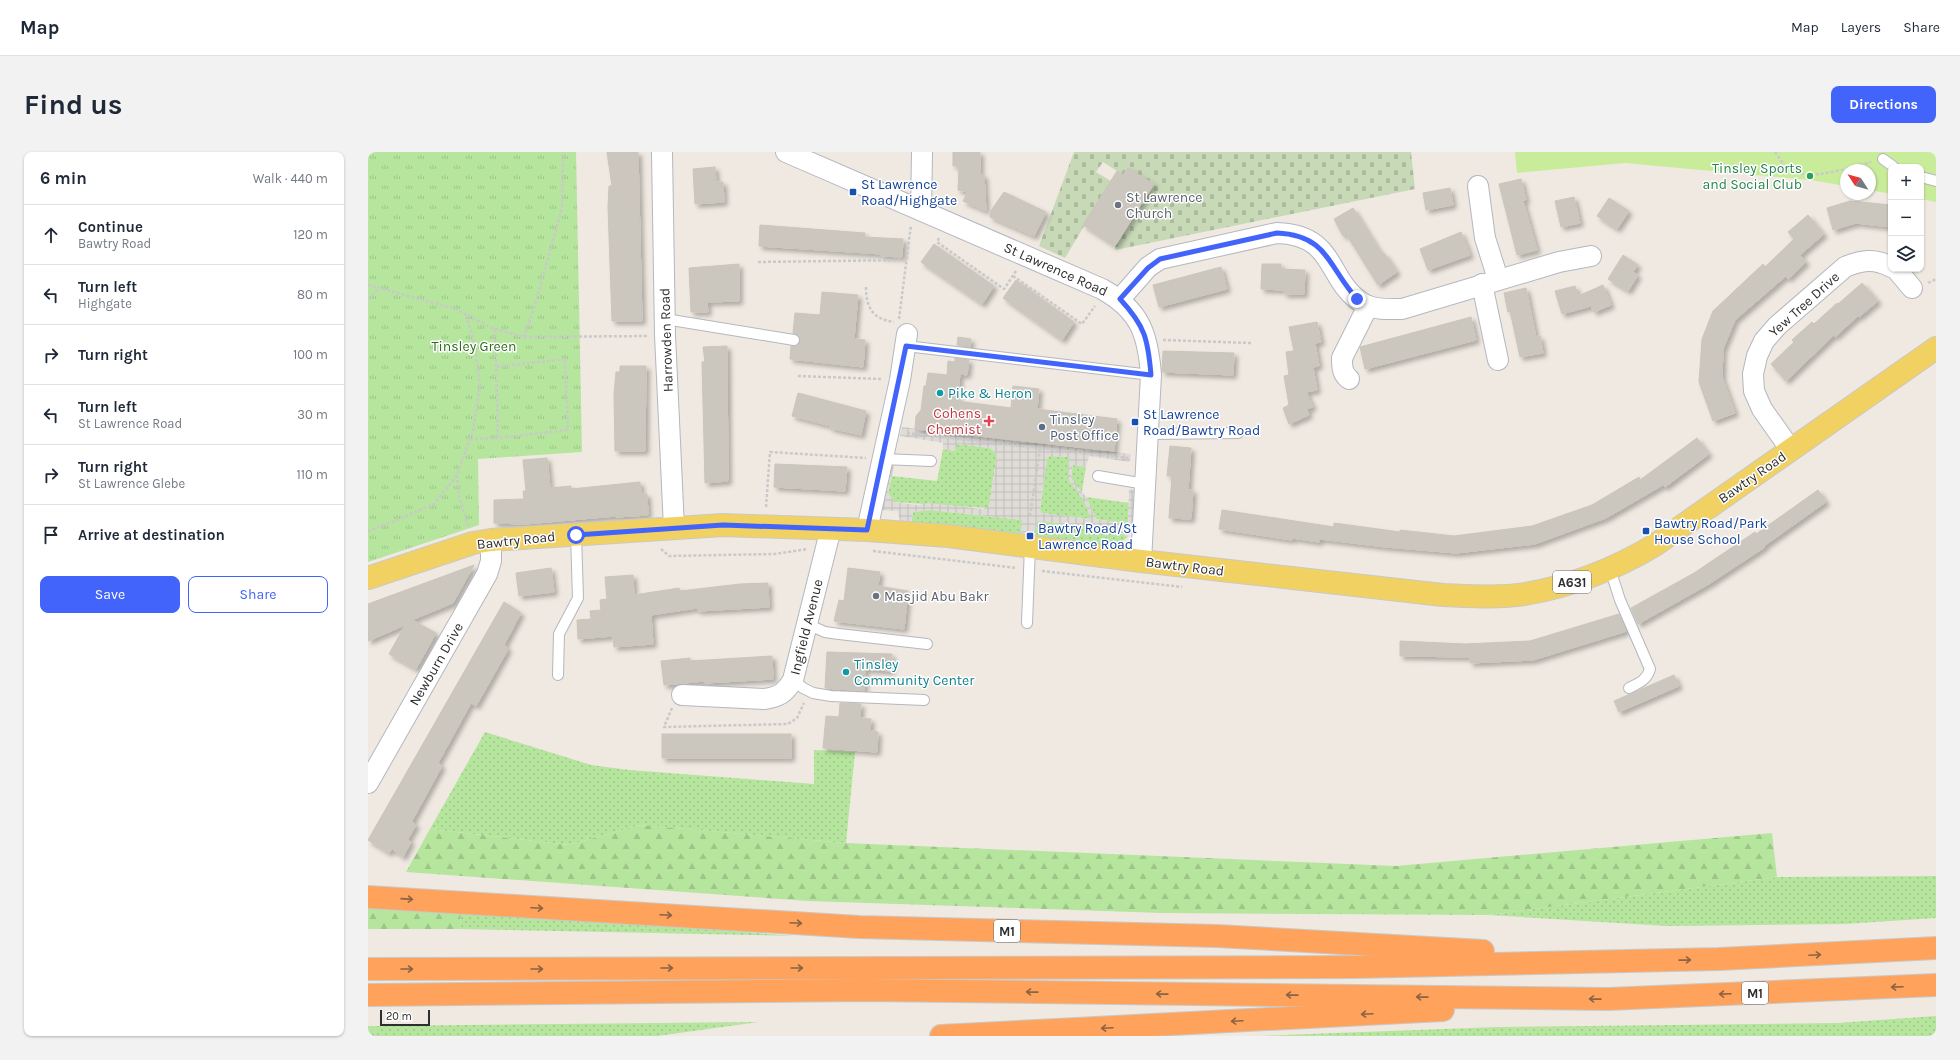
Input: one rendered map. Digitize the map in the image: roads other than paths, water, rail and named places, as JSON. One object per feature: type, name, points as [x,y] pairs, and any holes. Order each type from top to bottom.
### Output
[{"type":"highway","name":"M1","points":[[368,897],[859,927],[1217,936],[1646,960]]},
{"type":"highway","name":"M1","points":[[368,969],[1354,967],[1719,959],[1936,948]]},
{"type":"highway","name":"M1","points":[[368,994],[866,990],[1608,999],[1936,985]]},
{"type":"highway","points":[[941,1036],[1457,1010],[1573,998]]},
{"type":"main road","name":"Bawtry Road","points":[[368,578],[482,542],[723,525],[765,526],[828,538],[867,530],[948,536],[1141,561],[1380,589],[1485,596],[1524,594],[1595,576],[1631,560],[1663,540],[1936,348]]},
{"type":"street","name":"Harrowden Road","points":[[662,152],[665,327],[674,528]]},
{"type":"street","name":"St Lawrence Road","points":[[786,152],[1027,256],[1113,295],[1135,316],[1144,331],[1149,350],[1151,375],[1141,561]]},
{"type":"street","points":[[917,209],[922,152]]},
{"type":"street","points":[[1478,186],[1498,360]]},
{"type":"street","points":[[1113,295],[1160,259],[1277,233],[1289,234],[1312,242],[1323,251],[1348,289],[1357,299],[1368,306],[1402,309],[1490,281],[1559,262],[1591,256]]},
{"type":"street","name":"Yew Tree Drive","points":[[1791,450],[1762,409],[1754,390],[1753,374],[1757,356],[1764,341],[1777,326],[1845,267],[1869,260],[1883,262],[1888,265]]},
{"type":"street","points":[[1899,272],[1912,288]]},
{"type":"street","points":[[1349,379],[1342,368],[1342,358],[1368,306]]},
{"type":"street","points":[[867,530],[900,380],[907,340]]},
{"type":"street","name":"Ingfield Avenue","points":[[682,695],[764,700],[776,697],[800,685],[807,624],[828,538]]},
{"type":"street","name":"Newburn Drive","points":[[368,783],[487,574],[491,561],[482,542]]},
{"type":"lane","points":[[1883,159],[1890,164]]},
{"type":"lane","points":[[1924,179],[1936,181]]},
{"type":"lane","points":[[665,327],[794,340]]},
{"type":"lane","points":[[907,340],[1151,375]]},
{"type":"lane","points":[[1148,434],[1238,433]]},
{"type":"lane","points":[[882,459],[930,461]]},
{"type":"lane","points":[[1098,476],[1145,484]]},
{"type":"lane","points":[[558,675],[559,634],[578,598],[576,535]]},
{"type":"lane","points":[[1027,623],[1030,546]]},
{"type":"lane","points":[[1610,569],[1620,600],[1650,669],[1644,680],[1629,688]]},
{"type":"lane","points":[[807,624],[825,632],[927,644]]},
{"type":"lane","points":[[800,685],[813,693],[831,696],[924,700]]},
{"type":"place","name":"Tinsley Sports and Social Club","points":[[1810,176]]},
{"type":"place","name":"St Lawrence Road/Highgate","points":[[853,192]]},
{"type":"place","name":"St Lawrence Church","points":[[1118,205]]},
{"type":"place","name":"Pike & Heron","points":[[940,393]]},
{"type":"place","name":"Cohens Chemist","points":[[989,421]]},
{"type":"place","name":"St Lawrence Road/Bawtry Road","points":[[1135,422]]},
{"type":"place","name":"Tinsley Post Office","points":[[1042,427]]},
{"type":"place","name":"Bawtry Road/Park House School","points":[[1646,531]]},
{"type":"place","name":"Bawtry Road/St Lawrence Road","points":[[1030,536]]},
{"type":"place","name":"Masjid Abu Bakr","points":[[876,596]]},
{"type":"place","name":"Tinsley Community Center","points":[[846,672]]},
{"type":"park label","name":"Tinsley Green","points":[[474,346]]}]
